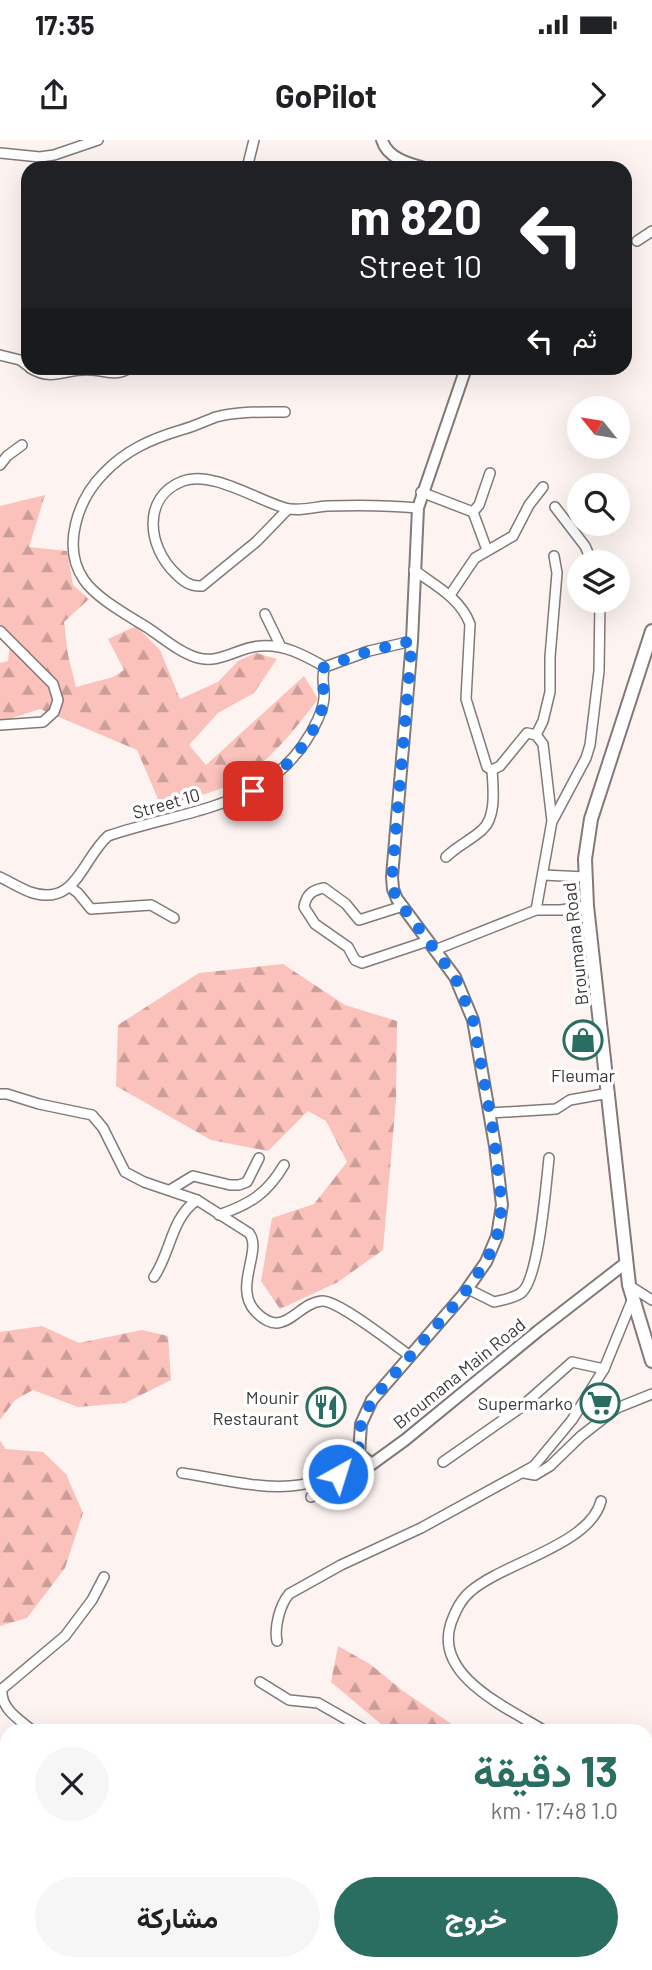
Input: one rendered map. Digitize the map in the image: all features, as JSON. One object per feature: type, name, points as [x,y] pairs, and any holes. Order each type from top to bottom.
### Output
[{"type":"main road","name":"Broumana Road","points":[[627,1262],[587,906],[585,859],[591,819],[652,631]]},
{"type":"main road","points":[[627,1262],[631,1292],[652,1361]]},
{"type":"street","points":[[0,153],[40,157],[98,140]]},
{"type":"street","points":[[249,161],[254,140]]},
{"type":"street","points":[[382,140],[383,145],[403,161]]},
{"type":"street","points":[[638,241],[652,231]]},
{"type":"street","points":[[0,355],[21,361]]},
{"type":"street","name":"Broumana Main Road","points":[[359,1454],[361,1424],[372,1400],[468,1289],[486,1262],[497,1236],[502,1205],[490,1113],[473,1020],[455,977],[403,906],[393,889],[392,877],[412,641],[418,508],[421,492],[463,375]]},
{"type":"street","points":[[285,412],[250,412],[219,416],[159,436],[116,461],[96,481],[81,505],[76,521],[74,543],[78,567],[84,580],[93,590],[129,616],[190,654],[212,660],[259,646],[281,647],[324,667],[369,651],[412,641]]},
{"type":"street","points":[[0,465],[22,445]]},
{"type":"street","points":[[473,512],[479,505],[490,473]]},
{"type":"street","points":[[288,509],[256,542],[202,586],[195,587],[185,583],[162,559],[155,543],[154,513],[163,494],[183,481],[197,478],[216,482],[288,509],[361,505],[418,508]]},
{"type":"street","points":[[450,595],[471,563],[513,536],[536,494],[543,487]]},
{"type":"street","points":[[421,492],[473,512],[488,550]]},
{"type":"street","points":[[555,507],[587,550]]},
{"type":"street","points":[[536,735],[543,721],[550,692],[557,573],[554,556]]},
{"type":"street","points":[[414,570],[450,595],[460,605],[470,624],[466,699],[487,767],[492,770]]},
{"type":"street","points":[[552,821],[586,758],[590,745],[599,671],[600,613]]},
{"type":"street","points":[[265,614],[281,647]]},
{"type":"street","points":[[0,631],[53,684],[58,700],[54,712],[43,722],[0,725]]},
{"type":"street","name":"Street 10","points":[[70,887],[108,836],[238,798],[281,771],[304,743],[319,717],[325,695],[324,667]]},
{"type":"street","points":[[492,770],[500,766],[527,733],[536,735],[543,744],[552,821],[536,910]]},
{"type":"street","points":[[446,857],[488,823],[493,789],[492,770]]},
{"type":"street","points":[[543,875],[585,877]]},
{"type":"street","points":[[0,877],[41,894],[53,894],[70,887],[78,892],[91,909],[151,905],[174,918]]},
{"type":"street","points":[[403,906],[359,920],[346,904],[324,888],[315,889],[305,898],[304,907],[315,924],[348,947],[355,960],[362,963],[431,946],[536,910],[587,906]]},
{"type":"street","points":[[490,1113],[556,1109],[570,1100],[609,1093]]},
{"type":"street","points":[[0,1094],[92,1115],[103,1128],[125,1172],[144,1182],[197,1200],[252,1236],[254,1242],[247,1288],[249,1303],[268,1321],[281,1323],[319,1301],[329,1302],[410,1355]]},
{"type":"street","points":[[170,1190],[192,1176],[239,1185],[247,1182],[259,1158]]},
{"type":"street","points":[[468,1289],[494,1302],[522,1293],[529,1283],[541,1230],[549,1158]]},
{"type":"street","points":[[219,1215],[239,1208],[264,1193],[284,1165]]},
{"type":"street","points":[[154,1278],[163,1263],[178,1219],[184,1210],[197,1200]]},
{"type":"street","name":"Broumana Main Road","points":[[372,1464],[627,1262]]},
{"type":"street","points":[[277,1641],[275,1633],[289,1594],[524,1473],[550,1449],[604,1369],[631,1292],[652,1300]]},
{"type":"street","points":[[443,1462],[520,1408],[572,1362],[604,1369]]},
{"type":"street","points":[[524,1473],[535,1475],[550,1466],[581,1436],[617,1408],[652,1394]]},
{"type":"street","points":[[182,1473],[292,1487],[311,1484],[338,1474],[359,1454],[372,1464],[353,1478],[311,1497]]},
{"type":"street","points":[[534,1724],[468,1680],[456,1668],[450,1655],[448,1633],[460,1602],[471,1591],[582,1529],[591,1521],[601,1501]]},
{"type":"street","points":[[25,1724],[4,1706],[0,1697],[2,1689],[65,1636],[92,1600],[104,1577]]},
{"type":"street","points":[[260,1682],[289,1700],[318,1703],[355,1724]]},
{"type":"green space","points":[[45,495],[29,547],[67,551],[73,585],[89,599],[64,622],[76,687],[113,677],[124,670],[108,639],[136,626],[160,650],[180,699],[218,682],[238,661],[256,653],[277,659],[254,693],[218,713],[189,745],[206,765],[304,676],[318,699],[284,741],[246,775],[214,791],[161,806],[137,750],[40,709],[0,722],[0,663],[8,661],[11,635],[0,630],[0,506]]},
{"type":"green space","points":[[283,964],[345,1005],[397,1021],[396,1100],[383,1250],[338,1282],[280,1309],[261,1281],[272,1218],[314,1204],[347,1162],[326,1121],[308,1111],[268,1151],[211,1140],[116,1086],[118,1025],[199,973]]},
{"type":"green space","points":[[42,1326],[79,1343],[142,1330],[168,1336],[171,1380],[125,1403],[78,1407],[33,1390],[15,1400],[0,1420],[0,1332]]},
{"type":"green space","points":[[0,1440],[5,1449],[43,1452],[66,1474],[83,1513],[65,1568],[27,1618],[0,1626]]},
{"type":"green space","points":[[338,1646],[370,1664],[403,1691],[452,1724],[381,1724],[331,1682]]},
{"type":"place","name":"Fleumar","points":[[583,1040]]},
{"type":"place","name":"Supermarko","points":[[600,1403]]},
{"type":"place","name":"Mounir Restaurant","points":[[326,1407]]},
{"type":"route","points":[[253,791],[281,771],[313,730],[325,695],[324,667],[369,651],[412,641],[393,889],[397,899],[455,977],[466,999],[481,1054],[502,1205],[497,1236],[486,1262],[463,1295],[372,1400],[361,1424],[359,1454],[338,1474]]}]
